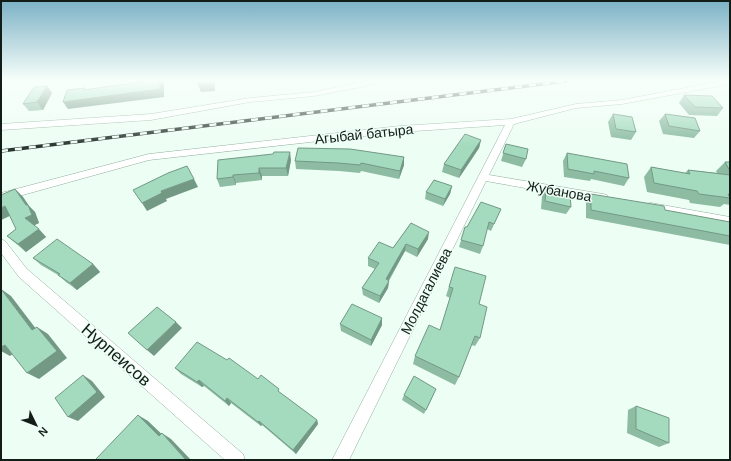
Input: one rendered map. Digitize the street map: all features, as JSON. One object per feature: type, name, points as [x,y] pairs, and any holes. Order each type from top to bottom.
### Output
[{"type":"street","points":[[1,127],[152,117],[236,103]]},
{"type":"street","name":"Агыбай батыра","points":[[1,197],[149,157],[400,130],[511,122],[576,106],[616,103]]},
{"type":"street","name":"Молдагалиева","points":[[340,460],[511,122]]},
{"type":"street","name":"Жубанова","points":[[483,177],[614,201]]},
{"type":"street","points":[[638,205],[730,221]]},
{"type":"street","name":"Нурпеисов","points":[[1,244],[22,273],[237,460]]},
{"type":"building","points":[[691,103],[718,103],[723,108],[695,107]]},
{"type":"building","points":[[613,114],[632,117],[636,132],[616,129]]},
{"type":"building","points":[[665,114],[695,118],[700,131],[669,126]]},
{"type":"building","points":[[465,134],[481,140],[461,170],[444,164]]},
{"type":"building","points":[[506,144],[528,149],[526,159],[503,153]]},
{"type":"building","points":[[298,148],[350,149],[404,157],[400,171],[361,163],[360,165],[295,161]]},
{"type":"building","points":[[274,152],[290,152],[286,168],[259,168],[259,173],[233,175],[233,177],[217,179],[218,160],[273,154]]},
{"type":"building","points":[[567,153],[627,164],[629,178],[594,171],[594,174],[568,169]]},
{"type":"building","points":[[725,162],[730,162],[730,171]]},
{"type":"building","points":[[187,166],[194,179],[161,191],[162,193],[142,203],[133,190],[168,173]]},
{"type":"building","points":[[651,167],[690,174],[688,170],[730,175],[730,195],[728,194],[730,198],[699,194],[697,191],[654,183]]},
{"type":"building","points":[[434,180],[452,186],[445,199],[426,192]]},
{"type":"building","points":[[15,189],[26,205],[28,205],[32,215],[25,218],[39,229],[18,244],[7,236],[16,229],[5,206],[1,208],[1,195]]},
{"type":"building","points":[[546,189],[570,194],[571,207],[545,201]]},
{"type":"building","points":[[591,194],[664,206],[665,210],[730,222],[730,236],[591,210]]},
{"type":"building","points":[[481,202],[501,209],[494,224],[489,222],[483,246],[461,240],[465,227],[467,227]]},
{"type":"building","points":[[411,223],[429,232],[418,249],[406,244],[386,279],[389,281],[380,296],[362,288],[379,263],[368,258],[379,242],[393,248]]},
{"type":"building","points":[[57,239],[93,264],[70,283],[58,275],[60,274],[33,258]]},
{"type":"building","points":[[455,267],[486,276],[479,304],[487,307],[480,338],[475,336],[459,377],[415,356],[429,325],[440,330],[453,288],[449,287]]},
{"type":"building","points":[[1,289],[32,330],[37,327],[57,351],[27,373],[5,345],[1,347]]},
{"type":"building","points":[[352,304],[382,318],[371,340],[340,324]]},
{"type":"building","points":[[157,307],[176,322],[147,350],[128,333]]},
{"type":"building","points":[[197,342],[227,360],[229,358],[258,379],[261,375],[279,389],[278,391],[317,420],[293,450],[259,421],[258,422],[227,398],[225,401],[199,380],[197,382],[175,368]]},
{"type":"building","points":[[83,375],[97,392],[68,417],[55,398]]},
{"type":"building","points":[[414,376],[436,389],[426,410],[404,395]]},
{"type":"building","points":[[636,406],[669,418],[669,443],[636,429]]},
{"type":"building","points":[[138,415],[159,436],[162,433],[186,460],[96,460]]},
{"type":"railway","points":[[1,151],[392,103]]}]
